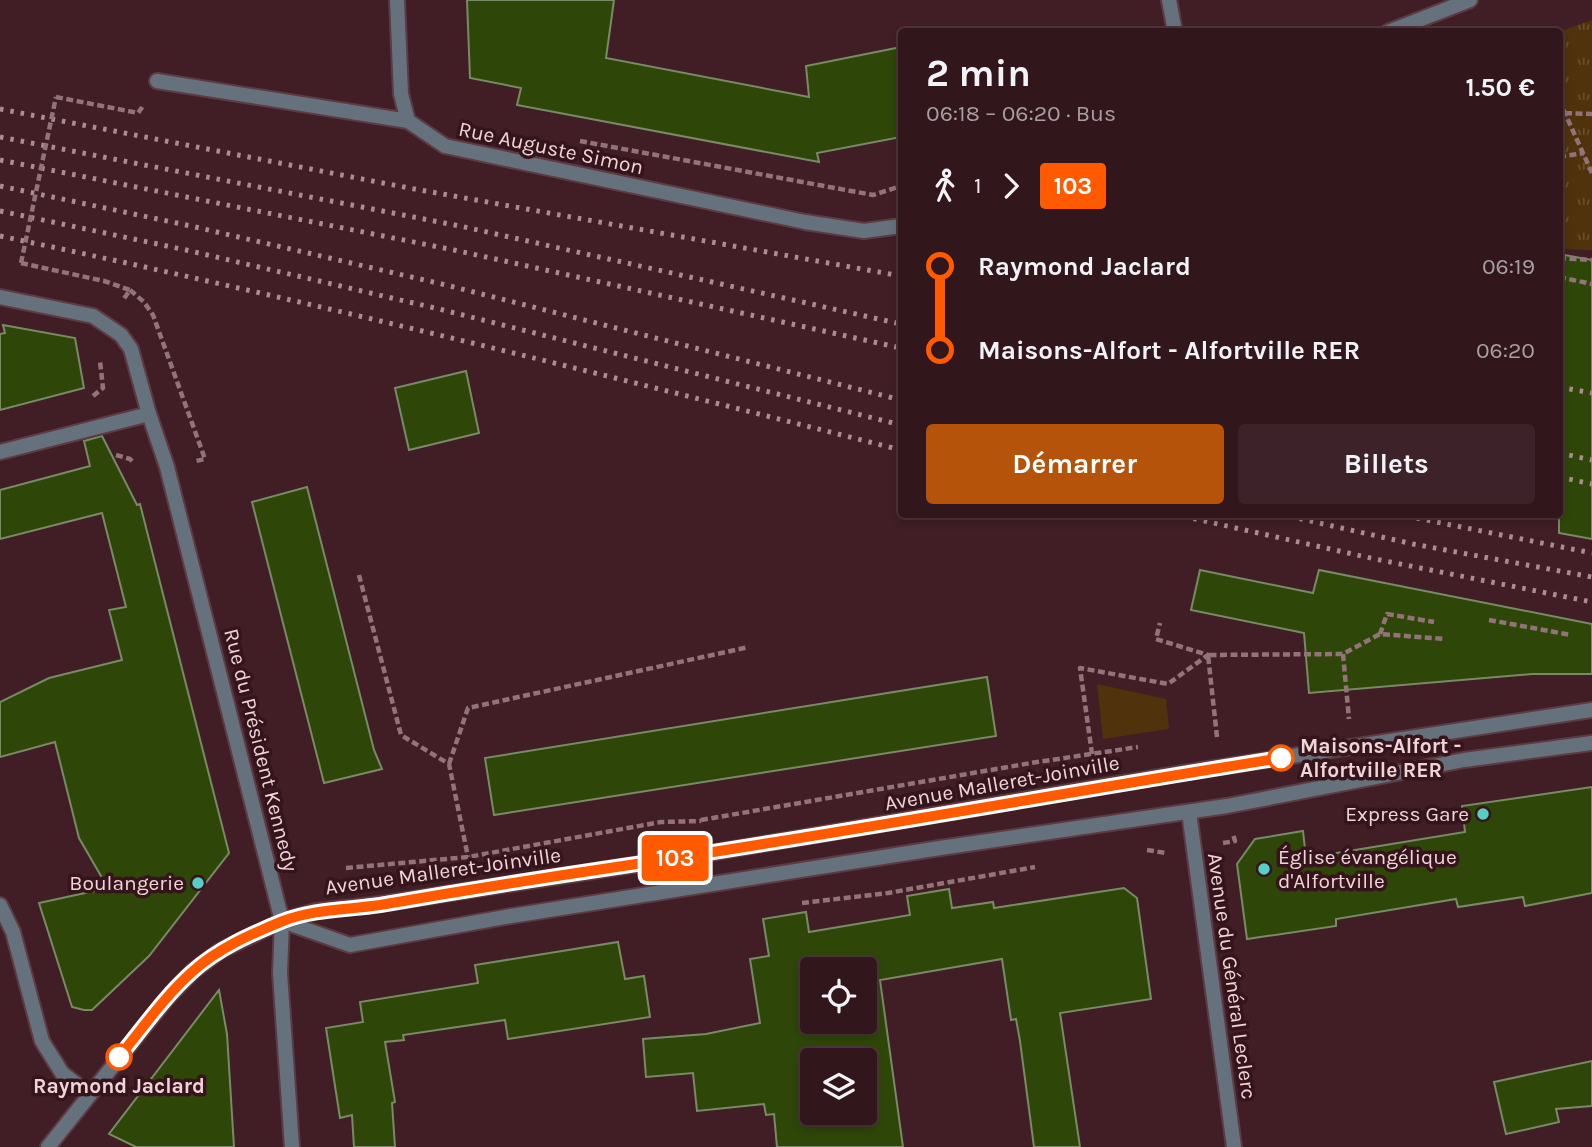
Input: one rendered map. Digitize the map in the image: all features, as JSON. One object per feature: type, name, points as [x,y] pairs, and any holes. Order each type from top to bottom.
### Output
[{"type":"street","points":[[397,0],[401,94],[408,121]]},
{"type":"street","points":[[1169,0],[1174,28]]},
{"type":"street","points":[[1398,28],[1470,0]]},
{"type":"street","name":"Rue Auguste Simon","points":[[157,81],[408,121],[444,146],[805,222],[864,231],[898,226]]},
{"type":"street","name":"Rue du Président Kennedy","points":[[0,297],[93,316],[121,335],[131,349],[167,467],[282,922],[280,973],[292,1147]]},
{"type":"street","points":[[0,452],[149,414]]},
{"type":"street","name":"Avenue Malleret-Joinville","points":[[48,1147],[168,997],[193,971],[220,951],[282,922],[316,911],[374,905],[704,854],[1188,772],[1592,710]]},
{"type":"street","points":[[282,922],[350,944],[926,850],[1270,799],[1464,760],[1592,743]]},
{"type":"street","name":"Avenue du Général Leclerc","points":[[1189,811],[1234,1147]]},
{"type":"street","points":[[0,905],[13,932],[42,1041],[62,1073],[89,1094]]},
{"type":"path","points":[[104,281],[21,263],[56,97],[138,113]]},
{"type":"path","points":[[1563,109],[1592,173]]},
{"type":"path","points":[[1565,113],[1592,114]]},
{"type":"path","points":[[571,139],[873,195],[898,187]]},
{"type":"path","points":[[1563,156],[1584,153]]},
{"type":"path","points":[[1563,258],[1592,260]]},
{"type":"path","points":[[1563,278],[1592,284]]},
{"type":"path","points":[[359,575],[401,735],[449,764]]},
{"type":"path","points":[[1380,634],[1387,614],[1434,622]]},
{"type":"path","points":[[1489,620],[1571,635]]},
{"type":"path","points":[[1160,623],[1156,639],[1208,655],[1343,654],[1380,634],[1444,639]]},
{"type":"path","points":[[468,856],[449,764],[468,708],[749,647]]},
{"type":"path","points":[[1343,654],[1352,747]]},
{"type":"path","points":[[1208,655],[1218,748]]},
{"type":"path","points":[[1092,754],[1080,668],[1168,684],[1208,655]]},
{"type":"path","points":[[1206,738],[1217,737]]},
{"type":"path","points":[[346,868],[468,856],[661,822],[701,820],[1143,746]]},
{"type":"path","points":[[701,820],[704,854]]},
{"type":"path","points":[[1142,849],[1171,854],[1235,841],[1230,823]]},
{"type":"path","points":[[793,904],[888,893],[1048,865]]},
{"type":"green space","points":[[1592,20],[1592,250],[1563,249],[1563,31]]},
{"type":"green space","points":[[1097,684],[1166,699],[1169,729],[1103,739]]},
{"type":"building","points":[[467,0],[614,0],[606,58],[809,97],[806,66],[898,48],[898,138],[817,153],[819,162],[517,105],[521,88],[470,78]]},
{"type":"building","points":[[1563,255],[1592,260],[1592,539],[1559,533],[1559,518],[1563,518]]},
{"type":"building","points":[[3,325],[75,338],[84,388],[0,410],[0,334],[5,333]]},
{"type":"building","points":[[466,371],[479,433],[409,450],[395,388]]},
{"type":"building","points":[[102,436],[137,505],[140,504],[229,853],[149,956],[92,1010],[84,1010],[72,1007],[39,903],[108,888],[79,838],[55,742],[0,757],[0,702],[49,678],[122,660],[109,610],[126,607],[102,513],[0,539],[0,490],[90,466],[84,441]]},
{"type":"building","points":[[307,487],[374,750],[382,769],[324,783],[252,502]]},
{"type":"building","points":[[1200,570],[1313,593],[1319,570],[1592,624],[1592,674],[1532,674],[1309,693],[1304,633],[1191,610]]},
{"type":"building","points":[[987,677],[996,736],[494,815],[485,758]]},
{"type":"building","points":[[1592,787],[1592,893],[1525,906],[1523,897],[1458,907],[1456,899],[1336,919],[1336,926],[1247,939],[1237,864],[1255,839],[1303,831],[1306,858],[1465,832],[1462,806]]},
{"type":"building","points":[[1124,888],[1137,898],[1151,999],[1060,1013],[1080,1147],[1034,1147],[1020,1041],[1016,1019],[1011,1020],[1002,959],[880,980],[903,1147],[777,1147],[774,1114],[766,1115],[764,1104],[697,1111],[693,1073],[646,1077],[643,1039],[706,1034],[760,1023],[750,959],[769,956],[763,919],[806,912],[809,932],[910,915],[907,896],[949,889],[952,908],[993,902],[994,908]]},
{"type":"building","points":[[618,942],[625,979],[644,976],[650,1017],[508,1039],[505,1020],[403,1035],[404,1040],[385,1042],[395,1102],[392,1103],[395,1147],[354,1147],[352,1115],[340,1118],[326,1028],[363,1022],[360,1002],[478,983],[475,965]]},
{"type":"building","points":[[219,990],[227,1034],[234,1147],[136,1147],[109,1134]]},
{"type":"building","points":[[1592,1061],[1592,1106],[1556,1109],[1559,1122],[1506,1134],[1494,1082]]},
{"type":"railway","points":[[0,109],[409,188],[898,275]]},
{"type":"railway","points":[[0,137],[460,226],[898,323]]},
{"type":"railway","points":[[0,160],[454,250],[898,347]]},
{"type":"railway","points":[[0,186],[191,226],[446,285],[898,399]]},
{"type":"railway","points":[[0,211],[186,250],[439,309],[898,424]]},
{"type":"railway","points":[[0,236],[339,311],[898,449]]},
{"type":"railway","points":[[1563,388],[1592,393]]},
{"type":"railway","points":[[1563,454],[1592,460]]},
{"type":"railway","points":[[1563,478],[1592,484]]},
{"type":"railway","points":[[1191,518],[1375,559],[1592,602]]},
{"type":"railway","points":[[1297,518],[1413,544],[1592,577]]},
{"type":"railway","points":[[1416,518],[1592,553]]},
{"type":"bus line","name":"103","points":[[119,1057],[168,997],[206,961],[220,951],[282,922],[316,911],[374,905],[704,854],[1281,758]]},
{"type":"place","name":"Maisons-Alfort - Alfortville RER","points":[[1281,758]]},
{"type":"place","name":"Express Gare","points":[[1483,814]]},
{"type":"place","name":"Église évangélique d'Alfortville","points":[[1264,869]]},
{"type":"place","name":"Boulangerie","points":[[198,883]]},
{"type":"place","name":"Raymond Jaclard","points":[[119,1057]]}]
